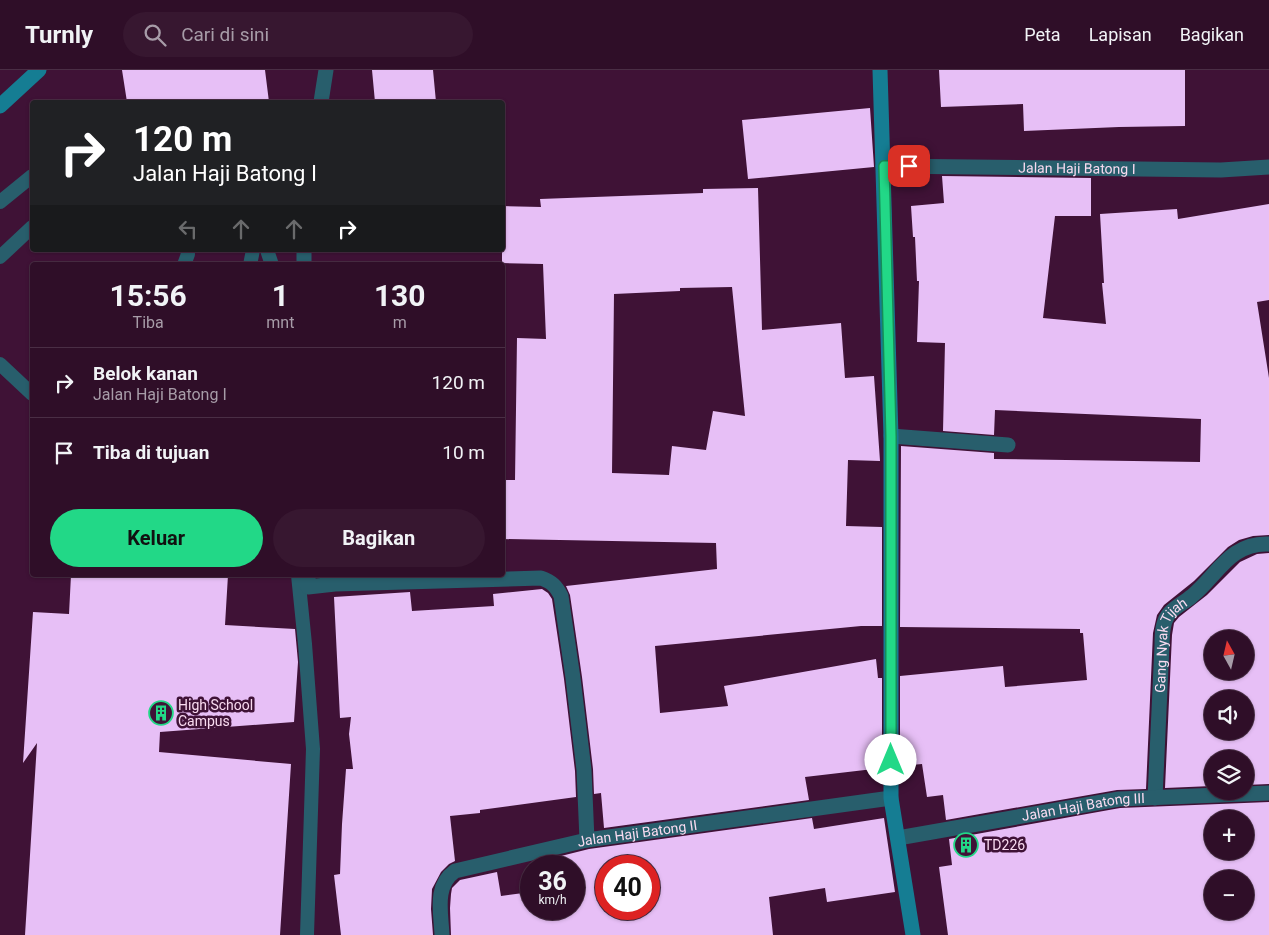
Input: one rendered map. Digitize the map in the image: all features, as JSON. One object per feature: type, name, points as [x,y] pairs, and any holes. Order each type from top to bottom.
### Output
[{"type":"street","points":[[0,106],[39,70]]},
{"type":"street","points":[[321,100],[326,70]]},
{"type":"street","points":[[880,70],[891,436],[892,798],[914,935]]},
{"type":"street","name":"Jalan Haji Batong I","points":[[884,166],[1221,170],[1269,167]]},
{"type":"street","points":[[891,436],[1008,445]]},
{"type":"street","name":"Gang Nyak Tijah","points":[[1155,798],[1162,645],[1167,616],[1173,609],[1191,598],[1230,556],[1253,546],[1269,544]]},
{"type":"street","points":[[308,577],[308,587],[335,584],[541,578],[552,582],[561,596],[574,678],[584,770],[587,840]]},
{"type":"street","name":"Jalan Haji Batong III","points":[[898,838],[1119,799],[1269,793]]},
{"type":"street","name":"Jalan Haji Batong II","points":[[442,935],[441,892],[443,883],[448,875],[455,871],[587,840],[892,798]]},
{"type":"lane","points":[[0,202],[30,178]]},
{"type":"lane","points":[[0,257],[30,229]]},
{"type":"lane","points":[[0,364],[30,392]]},
{"type":"lane","points":[[298,577],[313,749],[308,935]]},
{"type":"building","points":[[122,70],[265,70],[269,100],[127,100]]},
{"type":"building","points":[[372,70],[433,70],[436,100],[375,100]]},
{"type":"building","points":[[939,70],[1185,70],[1185,126],[1024,131],[1023,104],[941,107]]},
{"type":"building","points":[[870,108],[874,167],[748,179],[742,120]]},
{"type":"building","points":[[942,176],[1091,178],[1091,216],[1055,216],[1043,318],[1106,324],[1102,283],[1104,283],[1100,214],[1177,209],[1178,219],[1269,204],[1269,300],[1257,302],[1269,378],[1269,535],[1253,536],[1239,540],[1228,547],[1194,581],[1164,605],[1157,615],[1153,633],[1146,789],[1117,790],[946,820],[943,795],[927,797],[922,764],[900,766],[900,676],[1003,666],[1005,687],[1087,680],[1083,633],[1080,633],[1080,629],[900,627],[901,446],[994,453],[994,459],[1200,462],[1201,419],[995,410],[994,435],[943,431],[945,343],[917,342],[919,281],[917,281],[915,237],[913,237],[911,206],[944,203]]},
{"type":"building","points":[[758,188],[762,330],[841,323],[845,378],[874,376],[880,461],[848,460],[846,526],[882,527],[882,626],[861,626],[655,646],[660,713],[728,706],[724,686],[876,659],[878,678],[882,678],[882,768],[805,777],[809,800],[604,828],[601,793],[594,794],[593,769],[582,677],[570,595],[566,586],[717,569],[716,543],[505,539],[505,480],[515,480],[517,338],[546,339],[543,264],[502,262],[502,252],[505,252],[505,206],[541,207],[540,199],[703,193],[703,189]],"holes":[[[732,287],[745,416],[713,411],[706,450],[672,446],[669,475],[612,473],[614,294],[680,291],[680,288]]]},
{"type":"building","points":[[1269,553],[1269,784],[1254,785],[1254,750],[1204,750],[1204,786],[1165,788],[1174,623],[1207,595],[1240,562],[1257,554]]},
{"type":"building","name":"High School Campus","points":[[71,577],[228,577],[225,625],[295,629],[298,662],[294,722],[160,732],[159,752],[291,764],[280,935],[25,935],[37,743],[23,763],[33,612],[69,614]]},
{"type":"building","points":[[542,589],[552,599],[564,679],[575,771],[576,797],[480,810],[480,813],[450,816],[455,861],[441,872],[432,889],[433,935],[341,935],[334,875],[340,874],[346,769],[353,769],[349,734],[351,717],[340,718],[334,597],[410,592],[412,611],[494,606],[493,594]]},
{"type":"building","points":[[1269,802],[1269,935],[948,935],[939,867],[952,865],[949,839],[1120,808]]},
{"type":"building","points":[[812,818],[814,829],[884,818],[895,892],[827,902],[825,888],[769,897],[773,935],[451,935],[450,908],[452,888],[460,880],[497,872],[501,896],[520,893],[520,920],[585,920],[585,855],[565,855],[589,849]]},
{"type":"place","name":"High School Campus","points":[[161,713]]},
{"type":"place","name":"TD226","points":[[966,845]]},
{"type":"route","points":[[891,760],[891,436],[884,166],[909,166]]}]
